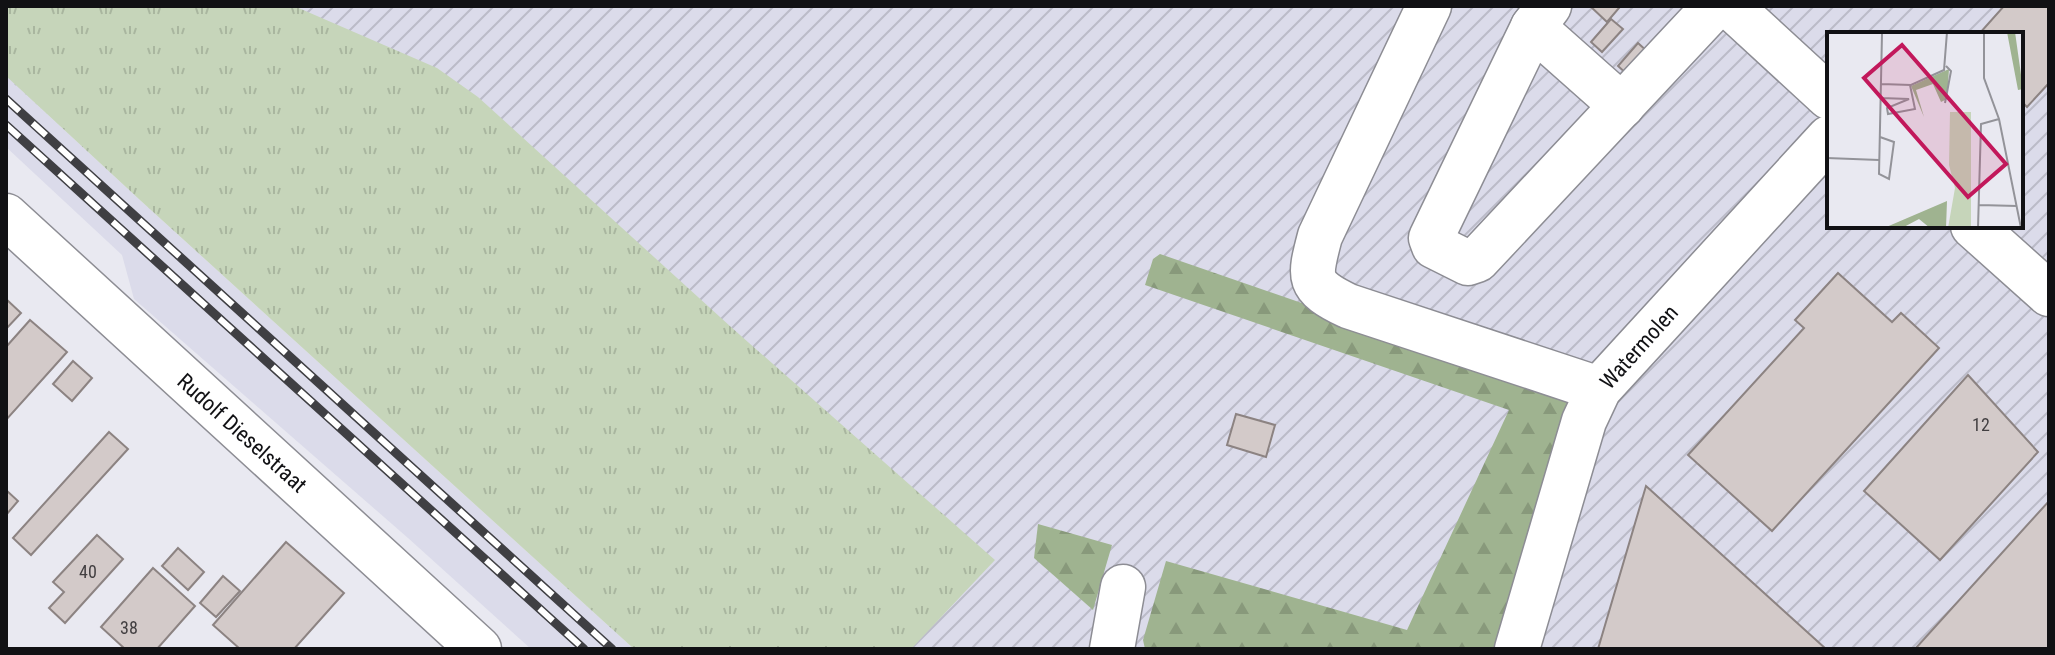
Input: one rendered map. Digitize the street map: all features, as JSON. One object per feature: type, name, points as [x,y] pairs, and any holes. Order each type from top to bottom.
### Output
[{"type":"street","points":[[1429,6],[1320,236],[1312,268],[1314,281],[1321,291],[1348,306],[1599,389]]},
{"type":"street","points":[[1622,106],[1541,16],[1431,238],[1434,246],[1468,263],[1477,260],[1622,106],[1715,6]]},
{"type":"street","points":[[1730,6],[1827,95]]},
{"type":"street","name":"Watermolen","points":[[1517,649],[1584,421],[1599,389],[1827,140]]},
{"type":"street","name":"Rudolf Dieselstraat","points":[[6,216],[479,649]]},
{"type":"street","points":[[1975,228],[2049,294]]},
{"type":"street","points":[[1112,649],[1123,587]]},
{"type":"shaded area","points":[[6,6],[2049,6],[2049,649],[646,649],[6,77]]},
{"type":"shaded area","points":[[6,76],[634,649],[531,649],[134,299],[122,255],[6,147]]},
{"type":"green space","points":[[6,6],[294,6],[437,68],[478,97],[731,327],[995,560],[911,649],[634,649],[6,76]]},
{"type":"green space","points":[[1160,254],[1579,399],[1499,649],[1145,649],[1143,640],[1166,561],[1407,630],[1509,410],[1145,285],[1153,259]]},
{"type":"green space","points":[[1038,524],[1112,545],[1093,610],[1034,558]]},
{"type":"building","points":[[1590,6],[1616,6],[1619,8],[1607,22]]},
{"type":"building","points":[[2004,6],[2049,6],[2049,83],[2027,107],[2023,103],[2023,32],[1981,32]]},
{"type":"building","points":[[1611,19],[1623,29],[1602,52],[1591,42]]},
{"type":"building","points":[[1638,43],[1649,53],[1629,76],[1618,66]]},
{"type":"building","points":[[1838,273],[1892,322],[1901,313],[1939,348],[1772,531],[1688,455],[1804,328],[1795,320]]},
{"type":"building","points":[[6,299],[21,313],[6,329]]},
{"type":"building","points":[[30,320],[67,352],[6,420],[6,347]]},
{"type":"building","points":[[73,361],[92,378],[72,401],[53,384]]},
{"type":"building","points":[[1968,375],[2038,452],[1940,560],[1864,491]]},
{"type":"building","points":[[1236,414],[1275,425],[1266,457],[1227,445]]},
{"type":"building","points":[[109,432],[128,449],[31,555],[13,538]]},
{"type":"building","points":[[1646,486],[1826,649],[1598,649]]},
{"type":"building","points":[[6,490],[18,501],[6,515]]},
{"type":"building","points":[[2049,501],[2049,649],[1915,649]]},
{"type":"building","points":[[97,535],[123,559],[65,623],[49,608],[64,592],[53,582]]},
{"type":"building","points":[[286,542],[344,593],[294,649],[240,649],[213,625]]},
{"type":"building","points":[[178,548],[204,572],[188,590],[162,566]]},
{"type":"building","points":[[153,568],[195,606],[157,649],[125,649],[101,627]]},
{"type":"building","points":[[223,576],[240,591],[216,617],[200,603]]},
{"type":"railway","points":[[6,99],[612,649]]},
{"type":"railway","points":[[6,125],[584,649]]}]
